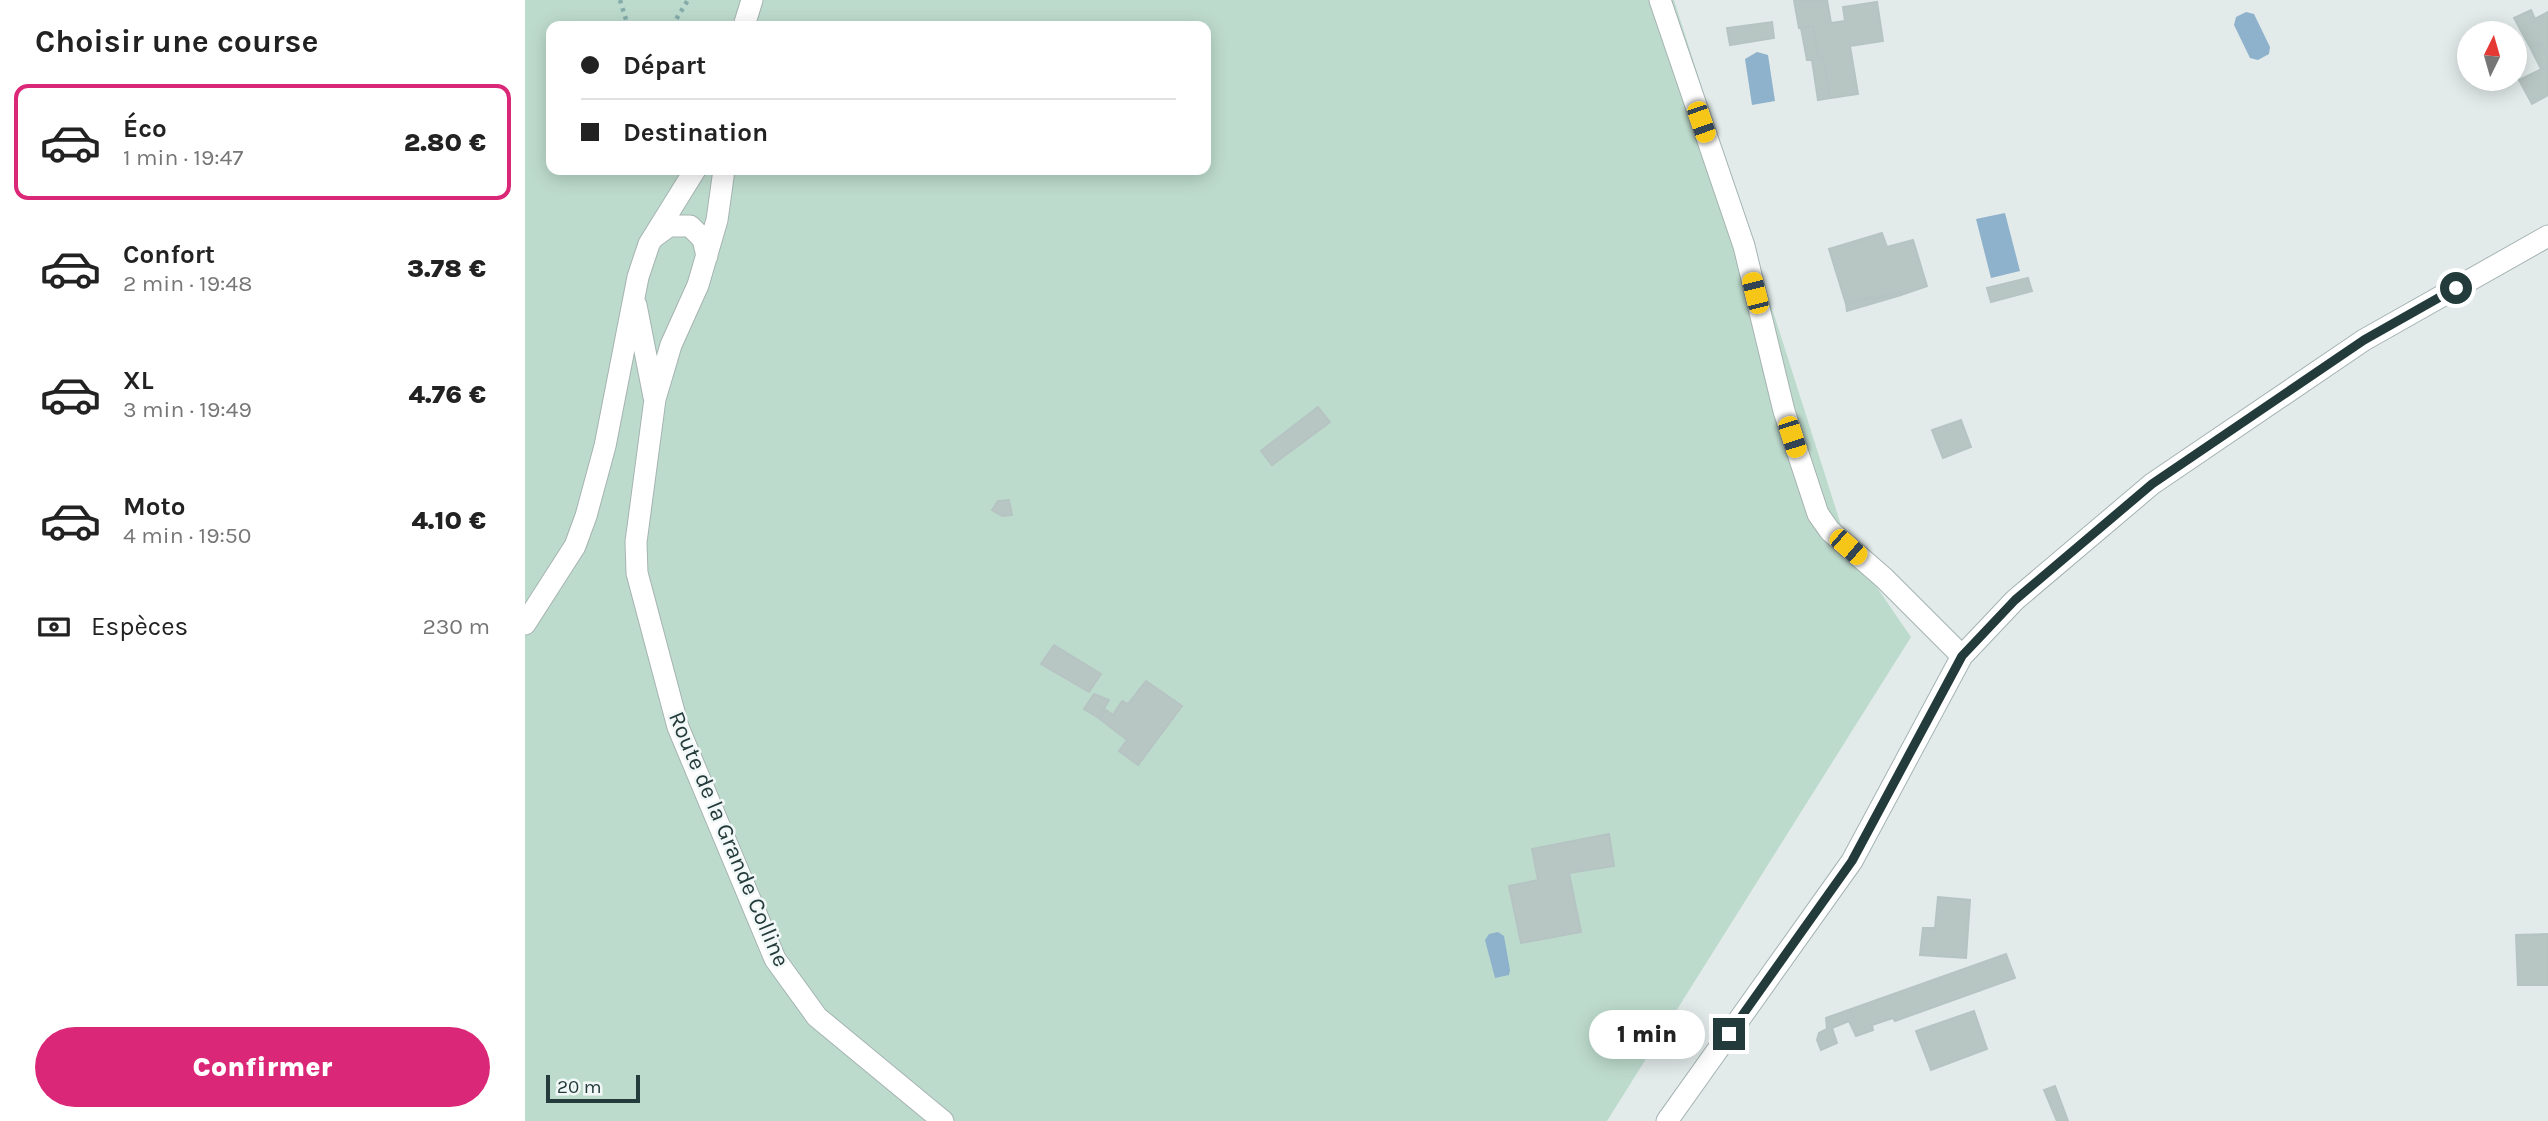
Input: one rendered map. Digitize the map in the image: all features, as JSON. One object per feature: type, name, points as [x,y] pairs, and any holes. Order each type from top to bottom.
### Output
[{"type":"street","points":[[746,21],[752,0]]},
{"type":"street","points":[[1660,0],[1744,246],[1784,411],[1818,514],[1829,531],[1884,578],[1962,656]]},
{"type":"street","points":[[525,624],[575,546],[605,446],[634,292],[652,238],[692,175]]},
{"type":"street","name":"Route de la Grande Colline","points":[[723,175],[717,220],[707,256],[698,285],[667,356],[655,399],[635,560],[678,727],[775,959],[817,1017],[943,1121]]},
{"type":"street","points":[[652,238],[669,226],[690,226],[703,239],[707,256]]},
{"type":"street","points":[[1667,1121],[1852,861],[1962,656],[2015,600],[2152,484],[2364,340],[2548,236]]},
{"type":"street","points":[[634,292],[655,399]]},
{"type":"path","points":[[620,0],[626,21]]},
{"type":"path","points":[[675,21],[688,0]]},
{"type":"green space","points":[[525,0],[1674,0],[1847,544],[1911,637],[1607,1121],[525,1121]]},
{"type":"water","points":[[2246,12],[2254,14],[2270,47],[2269,54],[2258,60],[2250,58],[2234,25],[2236,17]]},
{"type":"water","points":[[1757,52],[1768,55],[1775,101],[1752,105],[1745,59]]},
{"type":"water","points":[[2005,213],[2020,271],[1991,278],[1976,219]]},
{"type":"water","points":[[1498,932],[1504,936],[1510,970],[1509,975],[1495,978],[1485,940],[1489,934]]},
{"type":"building","points":[[1794,0],[1827,0],[1831,23],[1845,21],[1843,7],[1877,2],[1883,41],[1850,46],[1858,94],[1830,98],[1823,58],[1818,58],[1813,26],[1799,28]]},
{"type":"building","points":[[2531,10],[2535,19],[2548,12],[2548,56],[2541,43],[2530,47],[2527,42],[2527,21],[2516,21],[2514,18]]},
{"type":"building","points":[[1772,22],[1774,38],[1730,45],[1727,28]]},
{"type":"building","points":[[1813,26],[1818,58],[1823,58],[1830,98],[1818,100],[1812,60],[1807,60],[1801,28]]},
{"type":"building","points":[[2541,43],[2548,56],[2548,66],[2541,69],[2530,47]]},
{"type":"building","points":[[2548,66],[2548,95],[2532,104],[2525,91],[2527,76]]},
{"type":"building","points":[[1882,233],[1887,247],[1913,240],[1927,286],[1901,295],[1900,292],[1873,300],[1872,296],[1846,304],[1829,249]]},
{"type":"building","points":[[2028,278],[2032,291],[1991,302],[1987,288]]},
{"type":"building","points":[[1900,292],[1901,295],[1847,311],[1846,304]]},
{"type":"building","points":[[1318,407],[1330,422],[1272,465],[1261,451]]},
{"type":"building","points":[[1961,420],[1971,447],[1943,458],[1932,430]]},
{"type":"building","points":[[1009,500],[1012,515],[1002,516],[992,510],[998,501]]},
{"type":"building","points":[[1054,645],[1101,674],[1089,692],[1041,664]]},
{"type":"building","points":[[1146,681],[1182,706],[1138,765],[1119,751],[1127,740],[1100,719],[1106,710],[1113,715],[1122,701],[1128,704]]},
{"type":"building","points":[[1094,694],[1109,700],[1099,718],[1084,709]]},
{"type":"building","points":[[1609,834],[1614,866],[1569,873],[1581,932],[1521,943],[1509,886],[1538,880],[1532,849]]},
{"type":"building","points":[[1938,897],[1970,900],[1966,958],[1920,955],[1923,928],[1935,928]]},
{"type":"building","points":[[2548,934],[2548,985],[2518,985],[2516,935]]},
{"type":"building","points":[[2006,954],[2015,978],[1895,1021],[1893,1018],[1872,1025],[1873,1030],[1856,1036],[1849,1021],[1832,1028],[1837,1043],[1821,1050],[1817,1040],[1819,1033],[1827,1029],[1826,1018]]},
{"type":"building","points":[[1974,1011],[1987,1049],[1931,1070],[1916,1031]]},
{"type":"building","points":[[2055,1086],[2068,1121],[2057,1121],[2044,1090]]},
{"type":"route","points":[[1729,1034],[1852,861],[1962,656],[2015,600],[2152,484],[2364,340],[2456,288]]}]
